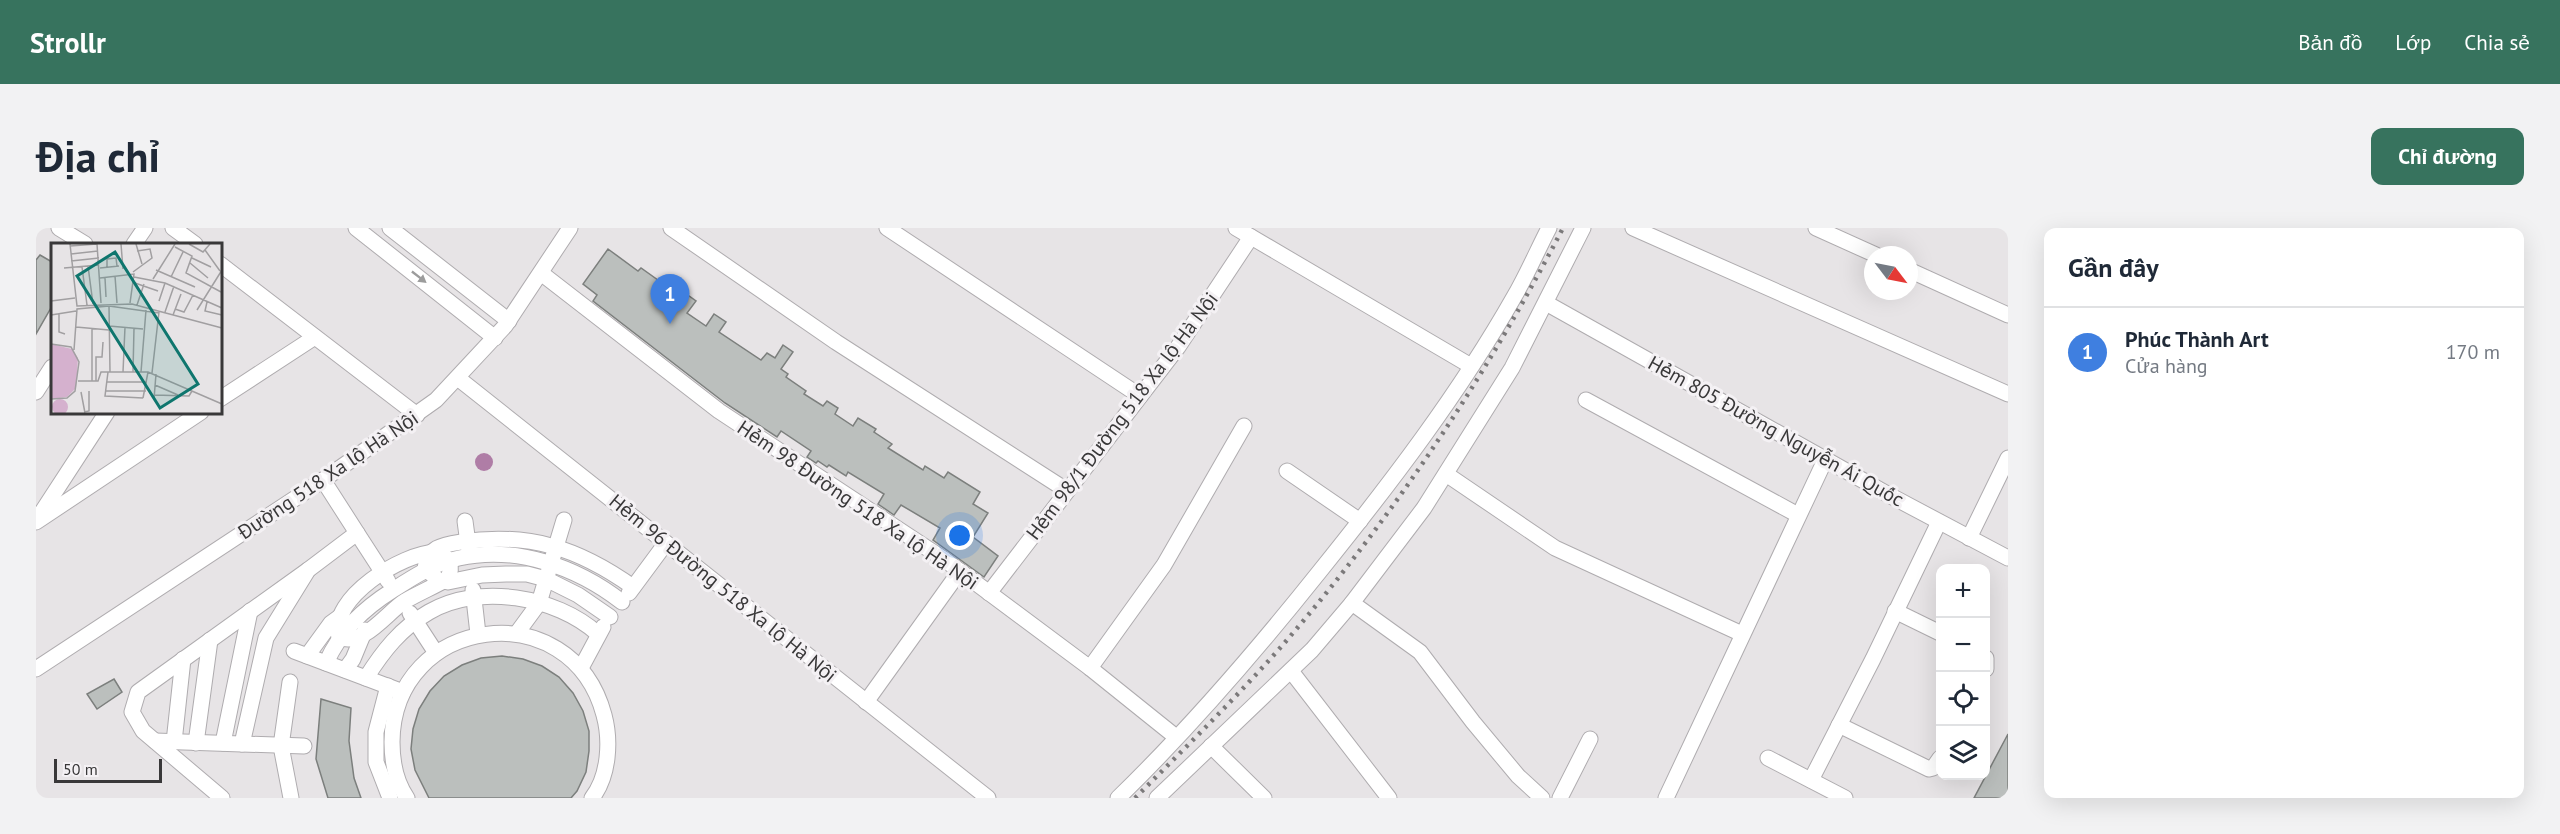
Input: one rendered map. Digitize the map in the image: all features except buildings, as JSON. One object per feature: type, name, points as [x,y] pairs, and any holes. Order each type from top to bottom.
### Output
[{"type":"street","points":[[59,228],[83,243]]},
{"type":"street","points":[[135,243],[145,228]]},
{"type":"street","points":[[174,228],[194,243]]},
{"type":"street","points":[[356,228],[495,338]]},
{"type":"street","points":[[390,228],[509,321]]},
{"type":"street","points":[[397,260],[417,228]]},
{"type":"street","name":"Đường 518 Xa lộ Hà Nội","points":[[36,669],[323,480],[445,393],[509,321],[570,228]]},
{"type":"street","points":[[671,228],[836,342],[1066,490]]},
{"type":"street","points":[[887,228],[1140,396]]},
{"type":"street","points":[[1236,228],[1471,366]]},
{"type":"street","points":[[1118,798],[1275,627],[1360,521],[1471,366],[1515,296],[1548,228]]},
{"type":"street","points":[[1157,798],[1291,671],[1352,603],[1424,508],[1502,385],[1583,228]]},
{"type":"street","points":[[1632,228],[2008,394]]},
{"type":"street","points":[[1816,228],[1864,250]]},
{"type":"street","name":"Hẻm 98/1 Đường 518 Xa lộ Hà Nội","points":[[990,593],[1066,490],[1182,341],[1251,237]]},
{"type":"street","points":[[222,266],[417,415]]},
{"type":"street","name":"Hẻm 98 Đường 518 Xa lộ Hà Nội","points":[[541,273],[719,411],[960,571],[1090,668],[1176,737]]},
{"type":"street","points":[[1918,274],[2008,315]]},
{"type":"street","name":"Hẻm 805 Đường Nguyễn Ái Quốc","points":[[1546,303],[1939,522],[2008,558]]},
{"type":"street","points":[[222,398],[315,337]]},
{"type":"street","points":[[36,392],[51,369]]},
{"type":"street","name":"Hẻm 96 Đường 518 Xa lộ Hà Nội","points":[[459,379],[988,798]]},
{"type":"street","points":[[1586,400],[1798,515]]},
{"type":"street","points":[[36,521],[106,414]]},
{"type":"street","points":[[36,521],[198,414]]},
{"type":"street","points":[[1090,668],[1164,564],[1244,426]]},
{"type":"street","points":[[1666,798],[1826,458]]},
{"type":"street","points":[[1969,538],[2008,458]]},
{"type":"street","points":[[1287,471],[1360,521]]},
{"type":"street","points":[[1446,474],[1555,548],[1742,634]]},
{"type":"street","points":[[323,480],[436,653]]},
{"type":"street","points":[[517,633],[539,603],[564,520]]},
{"type":"street","points":[[465,521],[478,634]]},
{"type":"street","points":[[1811,780],[1939,522]]},
{"type":"street","points":[[222,798],[143,731],[132,712],[138,692],[357,533]]},
{"type":"street","points":[[326,663],[339,637],[364,610],[394,589],[469,549],[480,538],[520,538],[556,547],[604,567],[633,587]]},
{"type":"street","points":[[581,668],[597,634],[666,543]]},
{"type":"street","points":[[443,581],[432,576],[425,568],[430,553],[444,544],[551,563],[584,577],[622,602]]},
{"type":"street","points":[[339,637],[339,617],[363,588],[383,572],[421,553],[442,554],[449,561],[449,574],[443,581]]},
{"type":"street","points":[[242,744],[266,638],[308,570]]},
{"type":"street","points":[[866,702],[960,571]]},
{"type":"street","points":[[339,637],[352,639],[363,634],[381,622],[403,602],[443,581],[472,577],[527,574],[546,579],[578,595],[610,617]]},
{"type":"street","points":[[366,678],[398,634],[429,612],[447,604],[474,599],[511,597],[539,603],[579,619],[597,634]]},
{"type":"street","points":[[1352,603],[1420,652],[1473,722],[1518,776],[1542,798]]},
{"type":"street","points":[[364,610],[353,609],[339,617],[301,653],[403,692]]},
{"type":"street","points":[[223,743],[250,610]]},
{"type":"street","points":[[345,670],[353,659],[367,622],[364,610]]},
{"type":"street","points":[[1895,610],[1936,630]]},
{"type":"street","points":[[408,798],[402,790],[392,758],[392,724],[403,692],[412,677],[436,653],[456,641],[478,634],[517,633],[541,640],[556,648],[581,668],[600,697],[608,729],[607,763],[592,798]]},
{"type":"street","points":[[196,742],[210,640]]},
{"type":"street","points":[[174,742],[183,659]]},
{"type":"street","points":[[1291,671],[1389,798]]},
{"type":"street","points":[[290,682],[281,746],[291,798]]},
{"type":"street","points":[[388,686],[376,732],[376,762],[390,798]]},
{"type":"street","points":[[1839,725],[1929,769],[1936,764]]},
{"type":"street","points":[[1560,798],[1590,738]]},
{"type":"street","points":[[155,741],[304,746]]},
{"type":"street","points":[[1211,746],[1264,798]]},
{"type":"street","points":[[1768,758],[1845,798]]},
{"type":"shaded area","points":[[480,453],[488,453],[493,458],[491,469],[480,471],[475,466],[475,458]]},
{"type":"railway","points":[[1135,798],[1263,667],[1321,600],[1360,550],[1434,447],[1501,339],[1563,228]]},
{"type":"place","name":"Phúc Thành Art","points":[[670,324]]}]
